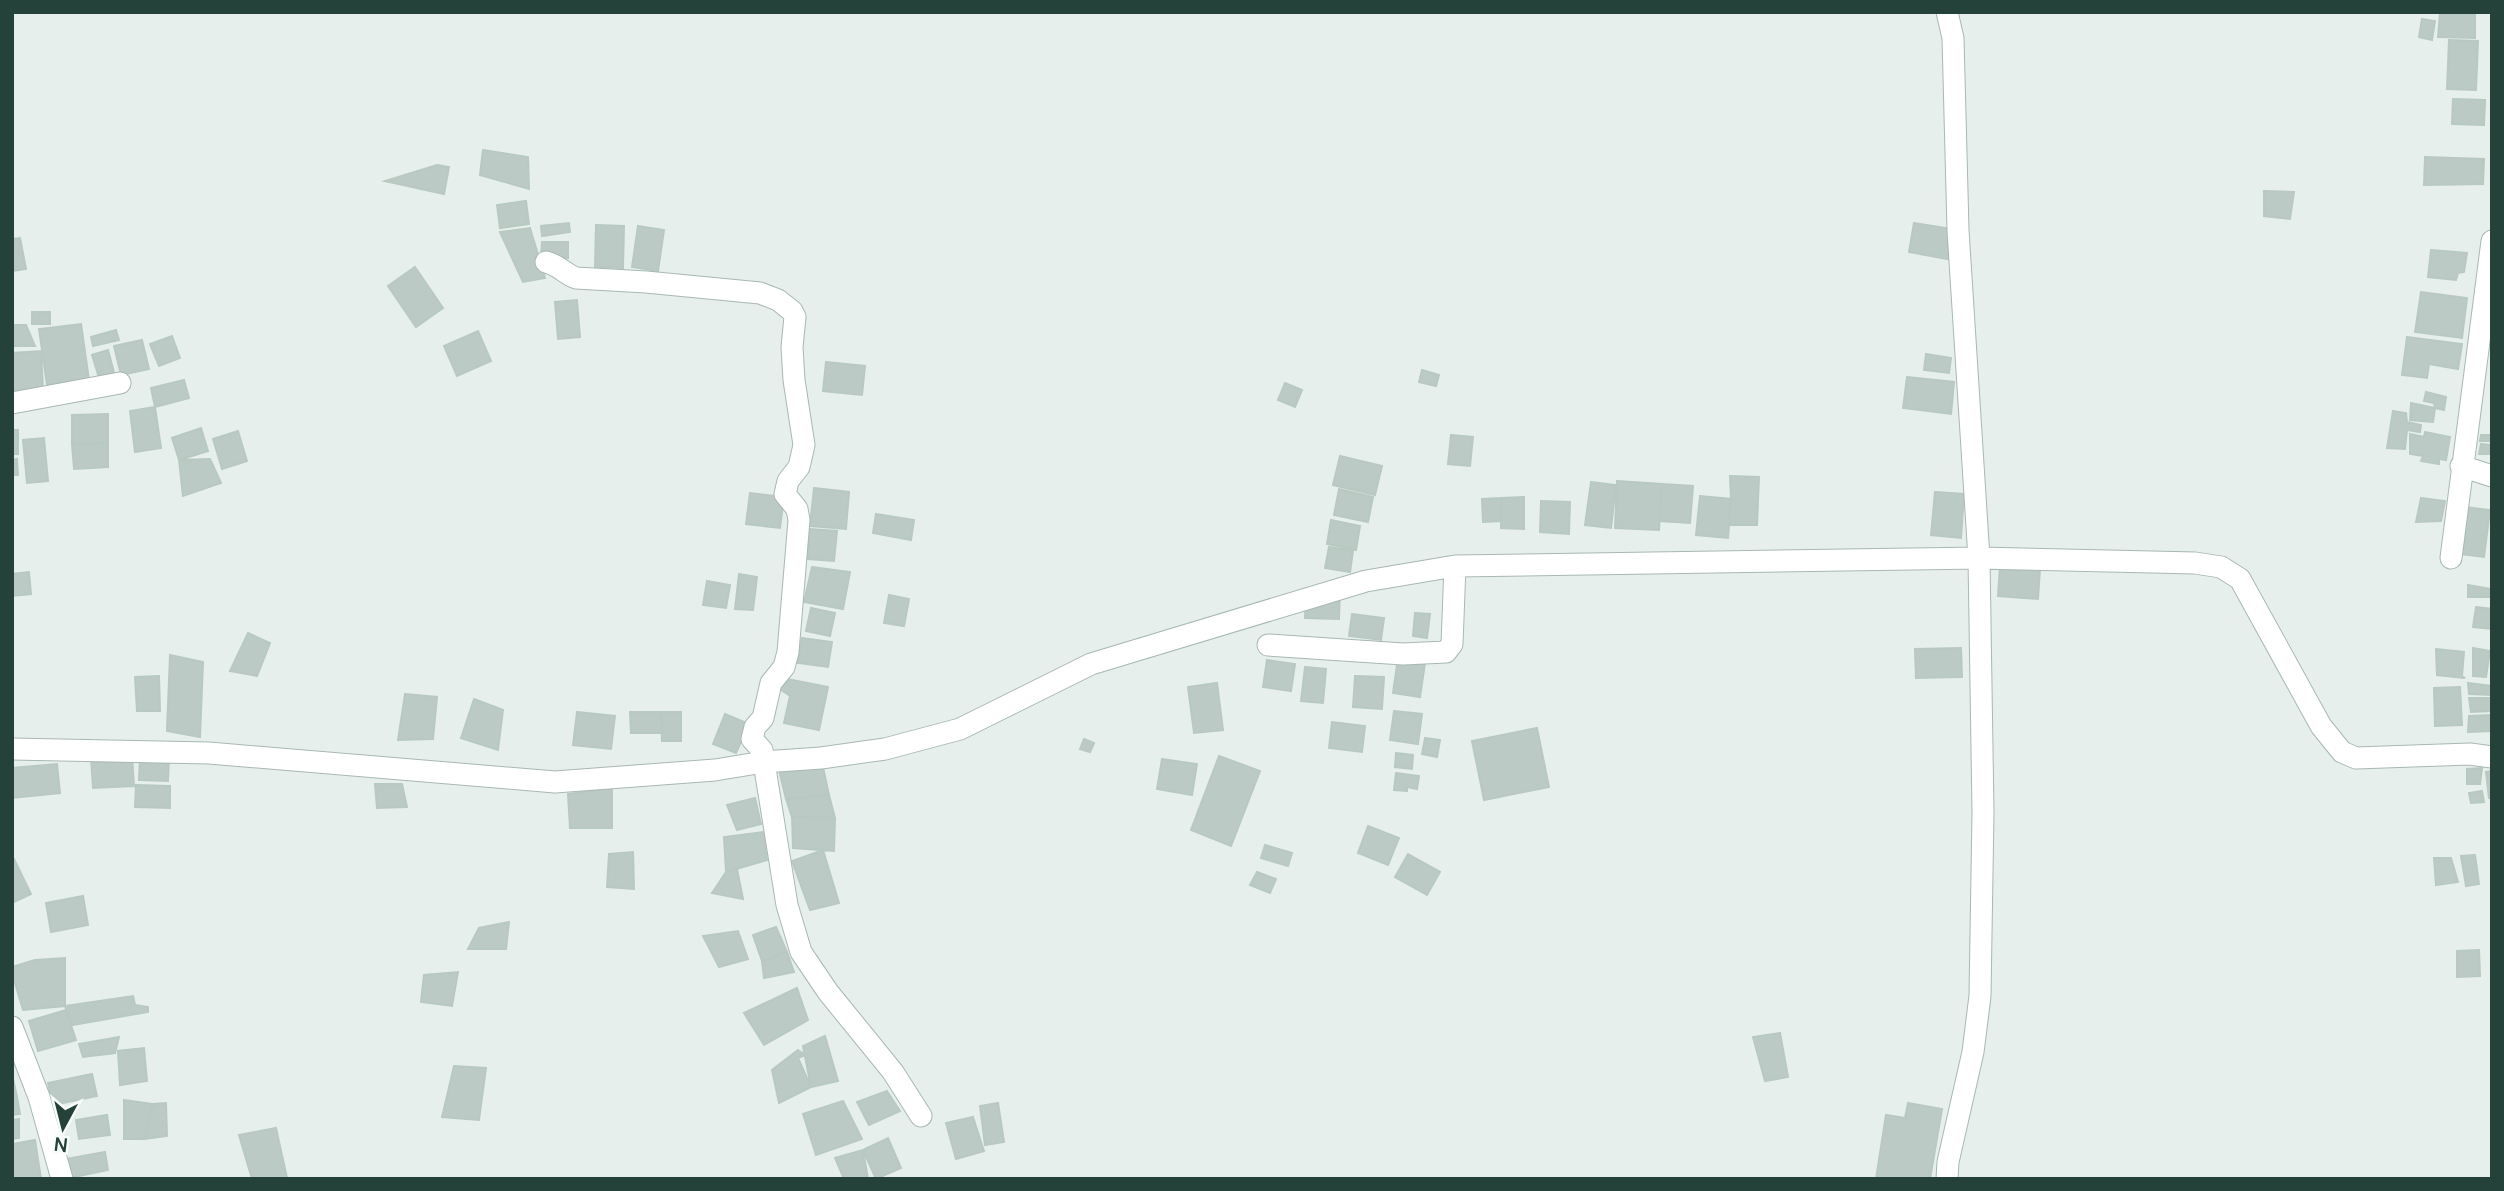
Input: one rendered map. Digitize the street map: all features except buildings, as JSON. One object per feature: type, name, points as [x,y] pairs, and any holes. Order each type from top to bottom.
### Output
[{"type":"street","points":[[1947,12],[1954,38],[1958,230],[1979,558],[1983,812],[1980,996],[1973,1052],[1948,1162],[1947,1179]]},
{"type":"street","points":[[2451,558],[2461,466],[2489,291],[2492,242]]},
{"type":"street","points":[[546,262],[557,265],[576,278],[760,293],[779,300],[795,317],[792,347],[794,380],[804,445],[799,467],[788,481],[785,494],[797,509],[799,520],[797,566],[786,663],[771,682],[763,718],[755,727],[752,739],[762,750],[787,905],[801,952],[828,992],[893,1072],[921,1116]]},
{"type":"street","points":[[12,403],[120,383]]},
{"type":"street","points":[[2461,466],[2492,475]]},
{"type":"street","points":[[12,749],[209,753],[555,782],[715,770],[762,762],[821,758],[885,749],[961,729],[1091,664],[1366,581],[1455,566],[1979,558],[2195,563],[2221,567],[2240,579],[2322,726],[2343,752],[2356,758],[2470,754],[2492,757]]},
{"type":"street","points":[[1268,645],[1403,654],[1446,652],[1452,644],[1455,566]]},
{"type":"street","points":[[12,1027],[39,1097],[62,1179]]}]
